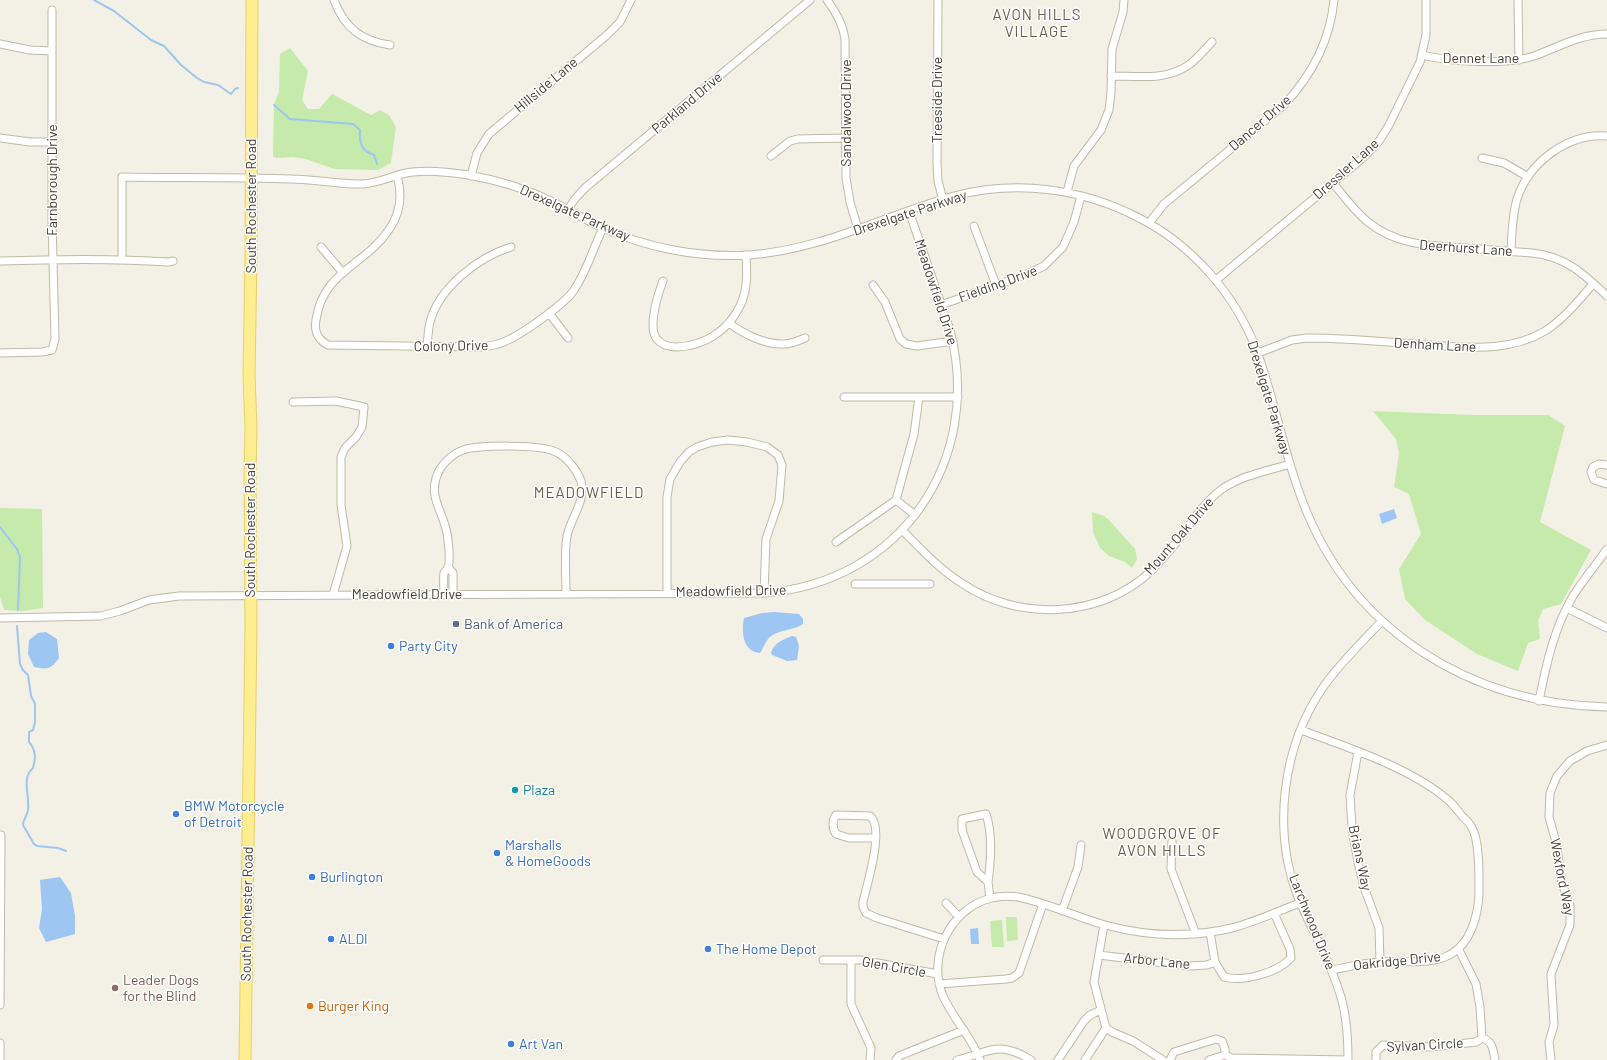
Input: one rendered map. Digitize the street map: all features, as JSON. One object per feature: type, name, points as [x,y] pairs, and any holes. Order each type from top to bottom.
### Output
[{"type":"main road","name":"South Rochester Road","points":[[245,1060],[250,756],[251,427],[249,375],[252,177],[252,0]]},
{"type":"street","points":[[334,0],[339,12],[353,30],[370,41],[390,45]]},
{"type":"street","name":"Hillside Lane","points":[[471,176],[477,153],[489,134],[607,35],[620,22],[631,0]]},
{"type":"street","name":"Parkland Drive","points":[[568,210],[574,200],[585,188],[810,0]]},
{"type":"street","name":"Sandalwood Drive","points":[[826,0],[834,9],[841,23],[845,39],[847,185],[852,211],[858,229]]},
{"type":"street","name":"Treeside Drive","points":[[938,0],[937,163],[938,181],[943,200]]},
{"type":"street","points":[[1067,192],[1074,166],[1097,135],[1107,118],[1111,101],[1113,44],[1120,21],[1124,0]]},
{"type":"street","name":"Dancer Drive","points":[[1149,223],[1164,204],[1284,105],[1301,86],[1311,72],[1324,46],[1330,27],[1334,0]]},
{"type":"street","name":"Dressler Lane","points":[[1216,280],[1364,157],[1382,137],[1413,77],[1422,55],[1426,35],[1426,0]]},
{"type":"street","points":[[1518,0],[1519,60]]},
{"type":"street","name":"Farnborough Drive","points":[[0,353],[42,352],[52,350],[56,339],[52,259],[52,10]]},
{"type":"street","name":"Dennet Lane","points":[[1422,55],[1448,60],[1519,60],[1578,38],[1595,34],[1607,34]]},
{"type":"street","points":[[1111,76],[1154,77],[1172,73],[1190,64],[1212,42]]},
{"type":"street","points":[[0,44],[30,50],[52,51]]},
{"type":"street","points":[[1511,251],[1516,205],[1521,190],[1528,177],[1546,157],[1564,145],[1582,138],[1607,136]]},
{"type":"street","points":[[0,138],[30,142],[53,142]]},
{"type":"street","points":[[771,156],[790,141],[798,139],[846,138]]},
{"type":"street","points":[[1482,158],[1504,163],[1528,177]]},
{"type":"street","name":"Drexelgate Parkway","points":[[122,260],[122,177],[252,177],[304,179],[330,183],[360,184],[374,183],[412,172],[471,176],[520,188],[603,228],[644,243],[676,250],[708,254],[746,255],[796,249],[831,239],[943,200],[975,192],[1001,189],[1041,189],[1067,192],[1081,196],[1121,209],[1149,223],[1180,245],[1216,280],[1239,314],[1258,353],[1290,464],[1307,513],[1332,561],[1356,593],[1382,621],[1417,648],[1454,671],[1492,688],[1539,701],[1573,706],[1607,707]]},
{"type":"street","name":"Colony Drive","points":[[397,176],[400,186],[400,200],[397,213],[392,224],[377,245],[343,273],[326,291],[318,308],[315,329],[322,342],[328,345],[482,347],[496,344],[514,337],[562,303],[576,288],[603,228]]},
{"type":"street","name":"Deerhurst Lane","points":[[1333,183],[1354,209],[1367,222],[1386,234],[1424,246],[1540,253],[1556,257],[1574,268],[1607,296]]},
{"type":"street","name":"Fielding Drive","points":[[941,305],[1034,272],[1044,266],[1055,257],[1063,247],[1081,196]]},
{"type":"street","name":"Meadowfield Drive","points":[[0,618],[100,616],[120,612],[149,600],[167,597],[250,594],[764,593],[787,591],[806,587],[848,570],[882,548],[902,530],[915,515],[932,490],[948,454],[956,420],[958,367],[953,341],[909,211]]},
{"type":"street","points":[[974,226],[996,285]]},
{"type":"street","points":[[321,247],[343,273]]},
{"type":"street","points":[[428,347],[430,322],[442,295],[453,283],[482,260],[493,253],[511,247]]},
{"type":"street","points":[[663,281],[656,298],[654,328],[656,338],[666,346],[681,347],[698,344],[712,337],[729,323],[740,306],[747,280],[746,255]]},
{"type":"street","points":[[0,261],[52,259],[173,261]]},
{"type":"street","name":"Denham Lane","points":[[1258,353],[1292,340],[1307,338],[1483,348],[1512,344],[1532,338],[1549,328],[1568,311],[1593,284]]},
{"type":"street","points":[[873,285],[885,302],[900,339],[906,344],[917,346],[953,341]]},
{"type":"street","points":[[549,313],[568,338]]},
{"type":"street","points":[[729,323],[747,334],[778,344],[792,344],[805,338]]},
{"type":"street","points":[[844,397],[958,397]]},
{"type":"street","points":[[836,542],[896,500],[914,434],[919,397]]},
{"type":"street","points":[[293,402],[336,401],[364,406],[362,427],[345,448],[341,457],[341,505],[347,546],[333,594]]},
{"type":"street","points":[[667,593],[667,497],[670,479],[680,462],[689,452],[697,447],[712,442],[728,440],[747,442],[767,447],[778,456],[782,465],[779,501],[766,539],[764,593]]},
{"type":"street","points":[[444,594],[444,574],[448,568],[448,537],[434,497],[433,491],[436,478],[444,463],[458,452],[470,448],[487,447],[546,449],[559,453],[572,465],[580,478],[582,487],[580,501],[567,535],[566,593]]},
{"type":"street","name":"Mount Oak Drive","points":[[902,530],[942,569],[961,584],[986,597],[1022,608],[1050,610],[1071,608],[1094,603],[1115,594],[1143,577],[1175,544],[1202,508],[1222,489],[1253,474],[1290,464]]},
{"type":"street","points":[[1607,465],[1596,465],[1593,467],[1591,472],[1594,480],[1607,484]]},
{"type":"street","points":[[896,500],[915,515]]},
{"type":"street","points":[[1539,701],[1552,645],[1566,608],[1581,584],[1607,549]]},
{"type":"street","points":[[448,568],[453,573],[453,594]]},
{"type":"street","points":[[855,584],[930,584]]},
{"type":"street","points":[[1566,608],[1607,628]]},
{"type":"street","name":"Larchwood Drive","points":[[1348,1060],[1344,1010],[1340,992],[1332,970],[1300,903],[1290,873],[1287,859],[1283,812],[1289,766],[1301,730],[1310,710],[1325,685],[1358,646],[1382,621]]},
{"type":"street","name":"Oakridge Drive","points":[[1301,730],[1398,769],[1426,784],[1450,802],[1473,828],[1478,854],[1478,904],[1472,930],[1459,950],[1438,959],[1380,962],[1332,970]]},
{"type":"street","name":"Wexford Way","points":[[1551,1060],[1549,1042],[1554,1025],[1554,1019],[1550,974],[1570,924],[1570,906],[1562,883],[1556,842],[1549,817],[1550,793],[1557,776],[1570,761],[1587,751],[1607,745]]},
{"type":"street","name":"Brians Way","points":[[1358,752],[1350,795],[1352,828],[1364,887],[1379,928],[1380,962]]},
{"type":"street","points":[[988,882],[977,872],[962,830],[962,819],[986,814],[990,830],[990,869],[988,882],[990,898]]},
{"type":"street","points":[[875,838],[849,838],[836,834],[833,826],[836,815],[870,816],[875,823],[875,838],[872,860],[862,902],[866,913],[893,924],[944,939]]},
{"type":"street","points":[[0,1005],[1,835]]},
{"type":"street","points":[[1172,841],[1171,869],[1196,934]]},
{"type":"street","points":[[1062,911],[1078,867],[1081,845]]},
{"type":"street","points":[[979,1057],[945,1000],[939,984],[939,953],[948,930],[959,917],[971,908],[990,898],[1009,896],[1018,897],[1104,925],[1129,931],[1160,934],[1196,934],[1238,926],[1300,903]]},
{"type":"street","points":[[946,903],[959,917]]},
{"type":"street","points":[[939,984],[1006,979],[1016,976],[1019,973],[1043,904]]},
{"type":"street","points":[[1210,932],[1215,962],[1224,977],[1231,979],[1259,974],[1286,964],[1291,958],[1290,949],[1274,913]]},
{"type":"street","points":[[1104,925],[1094,982],[1106,1028],[1133,1041],[1163,1060]]},
{"type":"street","name":"Sylvan Circle","points":[[1459,950],[1476,984],[1480,1007],[1482,1038]]},
{"type":"street","name":"Arbor Lane","points":[[1099,955],[1189,966],[1207,965],[1215,962]]},
{"type":"street","name":"Glen Circle","points":[[823,960],[861,960],[938,974]]},
{"type":"street","name":"Glen Circle","points":[[851,960],[851,1004],[871,1048],[870,1060]]},
{"type":"street","points":[[1058,1060],[1084,1021],[1090,1015],[1102,1010]]},
{"type":"street","points":[[1085,1060],[1106,1028]]},
{"type":"street","points":[[896,1060],[899,1056],[964,1030]]},
{"type":"street","name":"Sylvan Circle","points":[[1376,1060],[1376,1052],[1383,1045],[1430,1047],[1476,1042],[1482,1038]]},
{"type":"street","name":"Sylvan Circle","points":[[1482,1038],[1487,1040],[1493,1047],[1495,1060]]},
{"type":"street","points":[[1170,1060],[1174,1052],[1216,1039],[1222,1041],[1225,1049],[1225,1055]]},
{"type":"street","points":[[0,1043],[0,1060]]},
{"type":"street","points":[[957,1060],[979,1057],[994,1049],[1016,1051],[1031,1060]]},
{"type":"street","points":[[1209,1060],[1225,1055],[1231,1058],[1348,1060]]},
{"type":"green space","points":[[290,48],[308,71],[302,100],[308,109],[319,109],[332,94],[371,115],[380,110],[389,115],[396,127],[391,163],[378,170],[334,169],[306,159],[292,157],[276,158],[273,156],[274,105],[279,91],[280,54]]},
{"type":"green space","points":[[1373,411],[1473,415],[1548,415],[1565,426],[1540,522],[1591,550],[1561,604],[1543,609],[1538,621],[1540,639],[1528,643],[1518,671],[1477,654],[1425,620],[1405,599],[1399,569],[1421,534],[1409,494],[1394,487],[1399,453],[1396,439]]},
{"type":"green space","points":[[0,508],[42,509],[43,608],[23,611],[4,610],[0,597]]},
{"type":"green space","points":[[1092,512],[1104,516],[1109,520],[1135,549],[1137,559],[1132,568],[1125,562],[1109,556],[1100,548],[1093,532]]},
{"type":"green space","points":[[1006,917],[1017,917],[1018,940],[1007,941]]},
{"type":"green space","points":[[1002,920],[1004,947],[992,947],[990,921]]},
{"type":"water","points":[[1394,509],[1397,518],[1382,524],[1379,514]]},
{"type":"water","points":[[774,612],[799,614],[803,619],[803,624],[795,628],[776,633],[768,639],[760,653],[754,652],[744,640],[744,618],[762,613]]},
{"type":"water","points":[[46,632],[57,639],[59,658],[49,668],[34,667],[28,654],[29,640],[38,633]]},
{"type":"water","points":[[792,636],[796,637],[799,646],[797,660],[787,661],[772,655],[771,652],[777,644]]},
{"type":"water","points":[[60,877],[71,893],[75,916],[75,934],[46,942],[39,928],[42,909],[40,880]]},
{"type":"water","points":[[978,928],[979,944],[971,944],[970,929]]},
{"type":"waterway","points":[[94,0],[114,11],[151,40],[164,46],[181,65],[197,78],[204,82],[218,85],[231,94],[238,88]]},
{"type":"waterway","points":[[274,105],[290,119],[353,124],[360,130],[362,146],[366,151],[374,155],[377,164]]},
{"type":"waterway","points":[[0,527],[17,549],[20,557],[18,610]]},
{"type":"waterway","points":[[17,626],[20,664],[28,675],[31,696],[35,704],[35,722],[33,730],[29,732],[29,742],[35,754],[35,761],[33,768],[27,777],[28,810],[23,825],[34,844],[37,846],[58,848],[66,851]]},
{"type":"place","name":"Bank of America","points":[[456,624]]},
{"type":"place","name":"Party City","points":[[391,646]]},
{"type":"place","name":"Plaza","points":[[515,790]]},
{"type":"place","name":"BMW Motorcycle of Detroit","points":[[176,814]]},
{"type":"place","name":"Marshalls & HomeGoods","points":[[497,853]]},
{"type":"place","name":"Burlington","points":[[312,877]]},
{"type":"place","name":"ALDI","points":[[331,939]]},
{"type":"place","name":"The Home Depot","points":[[708,949]]},
{"type":"place","name":"Leader Dogs for the Blind","points":[[115,988]]},
{"type":"place","name":"Burger King","points":[[310,1006]]},
{"type":"place","name":"Art Van","points":[[511,1044]]},
{"type":"district","name":"AVON HILLS VILLAGE","points":[[1037,24]]},
{"type":"district","name":"MEADOWFIELD","points":[[589,493]]},
{"type":"district","name":"WOODGROVE OF AVON HILLS","points":[[1162,842]]}]
